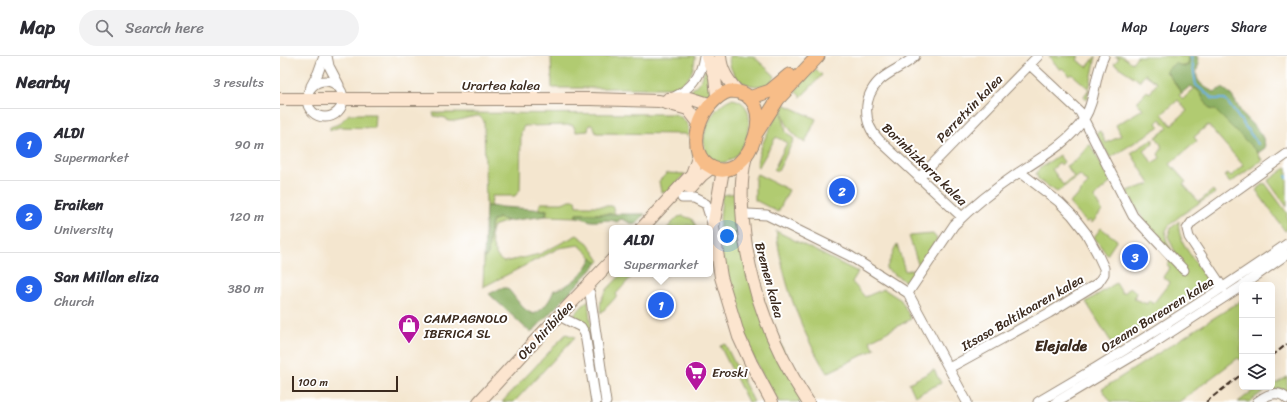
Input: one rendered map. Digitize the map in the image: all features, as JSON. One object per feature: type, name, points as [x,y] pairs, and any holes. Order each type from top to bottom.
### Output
[{"type":"main road","points":[[807,56],[776,88],[765,94],[743,94],[730,91],[713,100],[699,123],[697,134],[699,154],[705,164],[717,169],[735,166],[746,156],[756,133],[778,99],[818,56]]},
{"type":"main road","points":[[743,94],[752,102],[757,113],[756,133]]},
{"type":"street","points":[[324,56],[308,94],[313,113],[325,118],[338,113],[344,100],[329,66],[327,56]]},
{"type":"street","points":[[674,97],[695,82],[700,74],[704,56]]},
{"type":"street","points":[[707,56],[715,77],[713,100]]},
{"type":"street","points":[[720,56],[720,64],[725,76],[743,94]]},
{"type":"street","name":"Borinbizkarra kalea","points":[[915,56],[903,66],[880,80],[869,96],[866,110],[869,125],[874,136],[962,217]]},
{"type":"street","name":"Perretxin kalea","points":[[919,178],[1038,56]]},
{"type":"street","points":[[908,293],[954,224],[1020,172],[1058,148],[1074,132],[1090,107],[1104,56]]},
{"type":"street","points":[[1030,65],[1080,112],[1133,216],[1184,270]]},
{"type":"street","name":"Urartea kalea","points":[[308,94],[316,83],[324,80],[332,82],[339,87]]},
{"type":"street","name":"Urartea kalea","points":[[280,99],[308,94],[344,100],[591,99],[659,101],[688,109],[699,123]]},
{"type":"street","name":"Urartea kalea","points":[[659,101],[674,97],[713,100]]},
{"type":"street","points":[[645,225],[692,174],[699,154]]},
{"type":"street","points":[[1223,288],[1189,237],[1187,232],[1189,225],[1287,154]]},
{"type":"street","name":"Bremen kalea","points":[[746,156],[743,166],[741,188],[742,215],[749,266],[760,308],[780,354],[808,402]]},
{"type":"street","points":[[655,225],[702,175],[717,169],[714,227],[721,277],[731,313],[750,363],[772,402]]},
{"type":"street","name":"Itsaso Baltikoaren kalea","points":[[949,368],[1055,309],[1098,282],[1104,274],[1104,266],[1086,233],[1072,214],[1020,172]]},
{"type":"street","points":[[682,198],[694,198],[706,204],[714,227]]},
{"type":"street","points":[[742,215],[767,215],[850,256],[908,293],[967,402]]},
{"type":"street","name":"Ozeano Barearen kalea","points":[[1038,402],[1152,334],[1287,244]]},
{"type":"street","name":"Ozeano Barearen kalea","points":[[1246,282],[1287,254]]},
{"type":"street","name":"Oto hiribidea","points":[[479,402],[540,334],[609,263]]},
{"type":"street","name":"Oto hiribidea","points":[[489,402],[609,273]]},
{"type":"street","name":"Ozeano Barearen kalea","points":[[1056,402],[1151,345],[1239,287]]},
{"type":"street","points":[[590,293],[606,402]]},
{"type":"street","points":[[565,319],[581,327],[585,334],[596,402]]},
{"type":"street","points":[[1257,402],[1265,396],[1275,393],[1284,396],[1287,399]]},
{"type":"green space","points":[[551,56],[695,56],[695,59],[694,66],[687,80],[674,87],[552,88]]},
{"type":"green space","points":[[729,56],[753,56],[775,76],[772,81],[763,86],[745,83],[736,77],[733,72]]},
{"type":"green space","points":[[1049,56],[1079,56],[1077,60],[1087,67],[1096,56],[1087,100],[1084,96],[1089,89],[1072,74],[1070,76],[1062,68],[1060,70]]},
{"type":"green space","points":[[1115,56],[1122,56],[1132,63],[1137,56],[1187,56],[1189,59],[1188,65],[1166,71],[1182,93],[1179,95],[1183,99],[1195,88],[1198,90],[1210,109],[1215,110],[1240,134],[1252,146],[1262,160],[1230,183],[1224,176],[1228,173],[1231,176],[1243,165],[1208,125],[1194,137],[1197,141],[1170,164],[1186,182],[1183,184],[1199,202],[1213,190],[1215,193],[1180,216],[1169,226],[1166,231],[1166,236],[1172,252],[1160,241],[1160,235],[1156,234],[1139,213],[1127,191],[1150,184],[1131,153],[1153,139],[1153,143],[1144,150],[1152,163],[1160,158],[1158,154],[1161,150],[1161,146],[1156,137],[1168,128],[1160,119],[1156,123],[1159,127],[1110,158],[1096,133],[1100,131],[1106,143],[1121,136],[1116,125],[1143,109],[1137,102],[1147,91],[1150,93],[1157,83],[1145,74],[1140,81],[1114,64],[1119,58]],"holes":[[[1178,100],[1187,111],[1171,125],[1162,114]]]},
{"type":"green space","points":[[1187,56],[1197,56],[1199,64],[1197,69],[1197,78],[1205,87],[1214,92],[1222,88],[1233,97],[1248,121],[1261,134],[1265,148],[1258,153],[1215,110],[1210,109],[1198,90],[1190,86],[1182,93],[1166,71],[1175,63],[1184,67],[1188,65],[1189,59]]},
{"type":"green space","points":[[706,68],[712,87],[710,94],[707,97],[689,93],[701,80]]},
{"type":"green space","points":[[816,69],[822,75],[801,97],[795,91]]},
{"type":"green space","points":[[731,99],[742,103],[748,112],[749,124],[747,138],[741,150],[733,159],[723,163],[712,159],[706,153],[704,135],[711,117],[717,109]]},
{"type":"green space","points":[[784,104],[816,119],[805,143],[796,136],[785,121],[783,110]]},
{"type":"green space","points":[[781,108],[786,132],[794,139],[778,171],[774,169],[787,143],[776,137],[758,168],[757,162],[761,147]]},
{"type":"green space","points":[[433,113],[674,114],[686,122],[688,137],[685,134],[596,133],[593,125],[589,125],[588,131],[576,132],[573,125],[524,126],[521,132],[520,190],[515,196],[492,196],[491,206],[486,206],[484,121],[479,116],[456,121],[448,121],[446,118],[434,116]]},
{"type":"green space","points":[[349,114],[375,114],[374,128],[340,127],[330,130],[330,127],[339,124]]},
{"type":"green space","points":[[1090,144],[1111,182],[1094,197],[1102,211],[1092,223],[1090,220],[1087,223],[1069,203],[1081,193],[1080,192],[1088,184],[1087,181],[1085,181],[1080,175],[1057,192],[1039,180],[1036,174],[1039,169],[1059,155],[1064,162],[1052,169],[1063,185],[1074,177],[1066,166],[1075,161]]},
{"type":"green space","points":[[1287,167],[1287,207],[1268,181]]},
{"type":"green space","points":[[667,173],[685,174],[669,192],[661,192],[659,181]]},
{"type":"green space","points":[[757,174],[789,190],[778,212],[755,200],[755,178]]},
{"type":"green space","points":[[1265,183],[1287,213],[1287,230],[1285,231],[1256,190]]},
{"type":"green space","points":[[738,193],[745,259],[805,402],[779,402],[768,385],[748,346],[732,303],[722,260],[720,223],[722,195]]},
{"type":"green space","points":[[570,200],[576,200],[577,206],[612,206],[615,214],[576,214],[576,217],[546,216],[547,210],[538,209],[541,203],[562,203]]},
{"type":"green space","points":[[486,206],[547,210],[546,216],[508,221],[498,218],[493,221],[490,229],[488,255],[484,258]]},
{"type":"green space","points":[[576,214],[645,214],[635,225],[621,219],[617,222],[611,220],[591,221],[576,217]]},
{"type":"green space","points":[[683,216],[692,219],[695,225],[670,225],[678,217]]},
{"type":"green space","points":[[498,218],[508,221],[493,226],[491,235],[497,256],[504,262],[540,254],[577,235],[588,243],[600,261],[598,263],[579,245],[559,248],[483,287],[484,258],[488,255],[490,228],[493,221]]},
{"type":"green space","points":[[1179,221],[1180,236],[1183,243],[1206,276],[1207,282],[1205,286],[1113,345],[1086,302],[1116,283],[1122,293],[1126,292],[1130,287],[1136,292],[1134,299],[1147,304],[1149,300],[1153,304],[1170,282],[1163,277],[1170,267],[1167,265],[1171,260],[1180,263],[1168,236],[1171,228]]},
{"type":"green space","points":[[1101,228],[1117,240],[1107,255],[1094,237]]},
{"type":"green space","points":[[776,231],[858,272],[852,282],[865,297],[884,289],[901,300],[911,319],[870,341],[875,349],[827,373],[817,357],[794,305],[783,269]]},
{"type":"green space","points":[[933,234],[937,239],[919,267],[909,236]]},
{"type":"green space","points":[[897,244],[905,271],[917,269],[908,283],[886,269]]},
{"type":"green space","points":[[592,257],[598,263],[531,333],[489,294],[501,288],[507,288],[526,310],[534,314],[541,310],[551,298],[554,290],[566,286],[577,278],[586,268]]},
{"type":"green space","points":[[619,277],[631,277],[616,294],[617,296],[601,313],[601,301],[609,287]]},
{"type":"green space","points":[[588,300],[591,330],[587,331],[574,315]]},
{"type":"green space","points":[[1239,302],[1239,359],[1238,358],[1179,402],[1111,402],[1102,389]]},
{"type":"green space","points":[[566,334],[575,337],[514,402],[502,402]]},
{"type":"green space","points":[[725,344],[754,402],[748,402],[720,346]]},
{"type":"green space","points":[[934,370],[941,383],[915,396],[909,383]]},
{"type":"green space","points":[[1287,377],[1287,391],[1275,389],[1275,383]]},
{"type":"green space","points":[[1254,390],[1265,390],[1249,402],[1238,402]]},
{"type":"waterway","points":[[1191,56],[1196,85],[1213,99],[1225,99],[1258,144]]},
{"type":"railway","points":[[1274,354],[1287,344]]},
{"type":"railway","points":[[1206,402],[1239,376]]},
{"type":"place","name":"Eraiken","points":[[842,191]]},
{"type":"place","name":"San Millan eliza","points":[[1135,257]]},
{"type":"place","name":"ALDI","points":[[661,305]]},
{"type":"place","name":"CAMPAGNOLO IBERICA SL","points":[[409,344]]},
{"type":"place","name":"Eroski","points":[[696,392]]},
{"type":"district","name":"Elejalde","points":[[1061,346]]}]
